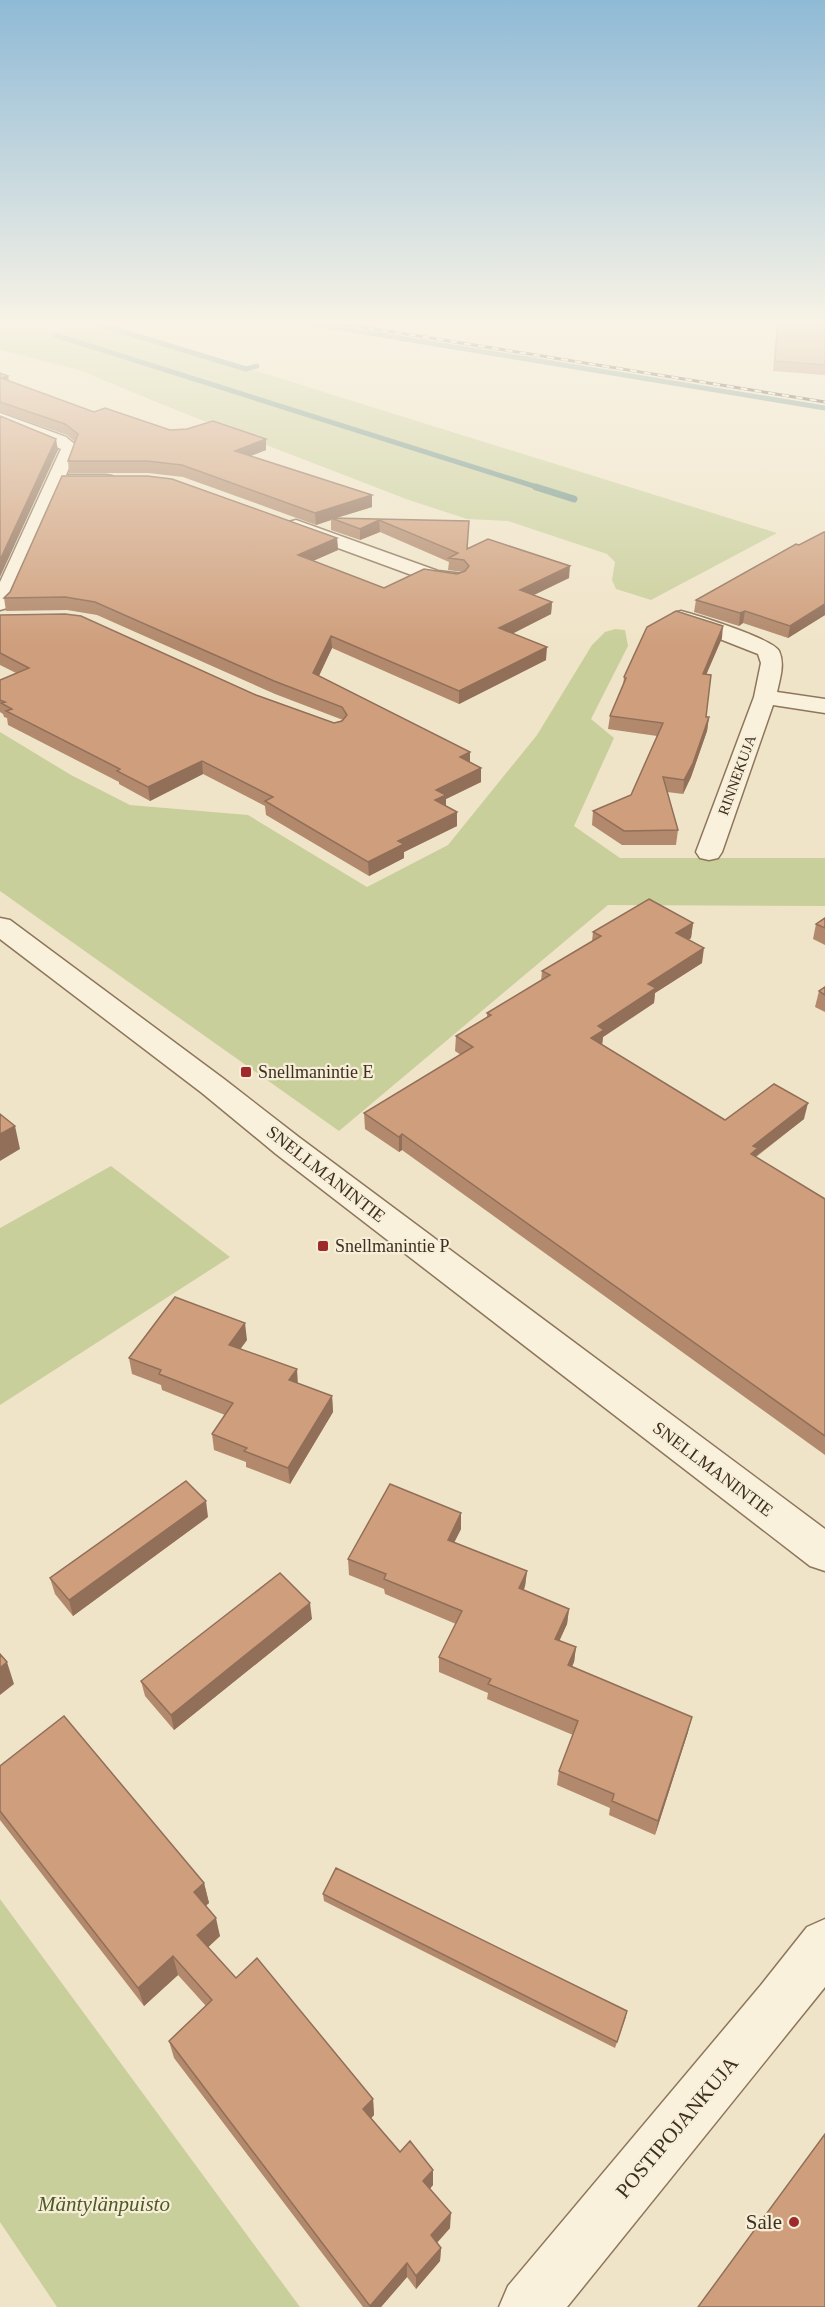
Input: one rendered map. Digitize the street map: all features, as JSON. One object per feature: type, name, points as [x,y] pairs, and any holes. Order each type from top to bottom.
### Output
[{"type":"street","points":[[4,614],[69,446],[28,429]]},
{"type":"street","points":[[56,480],[125,480]]},
{"type":"street","points":[[281,520],[435,577],[456,579]]},
{"type":"street","name":"RINNEKUJA","points":[[678,616],[753,643],[768,651],[772,663],[765,697],[709,852]]},
{"type":"street","points":[[765,697],[825,706]]},
{"type":"street","name":"SNELLMANINTIE","points":[[0,926],[825,1553]]},
{"type":"street","name":"POSTIPOJANKUJA","points":[[529,2307],[780,2004],[825,1946]]},
{"type":"green space","points":[[224,429],[442,429],[777,533],[651,600],[616,589],[612,580],[615,562],[607,554],[508,521],[467,519],[406,499]]},
{"type":"green space","points":[[615,629],[625,630],[628,646],[591,719],[614,738],[574,826],[620,858],[825,858],[825,906],[608,905],[339,1131],[0,891],[0,732],[71,775],[130,805],[248,815],[367,887],[448,845],[537,735],[592,645],[605,632]]},
{"type":"green space","points":[[111,1166],[230,1257],[0,1405],[0,1228]]},
{"type":"green space","name":"Mäntylänpuisto","points":[[0,1899],[300,2307],[57,2307],[0,2222]]},
{"type":"building","points":[[0,429],[31,429],[56,439],[0,560]]},
{"type":"building","points":[[71,429],[236,429],[266,439],[235,451],[372,495],[315,513],[182,465],[147,461],[68,461],[78,434]]},
{"type":"building","points":[[62,476],[147,476],[172,479],[337,538],[298,555],[384,588],[424,569],[457,574],[465,571],[469,566],[464,560],[449,558],[458,553],[379,520],[360,529],[331,518],[469,521],[467,549],[488,539],[570,566],[520,590],[552,602],[499,628],[547,647],[459,691],[331,636],[313,673],[470,752],[460,757],[481,768],[436,790],[446,795],[435,800],[457,812],[398,841],[404,844],[368,862],[265,801],[273,797],[202,761],[148,787],[117,771],[120,769],[6,711],[12,709],[1,703],[5,702],[0,700],[0,680],[29,668],[0,653],[0,615],[65,614],[81,616],[256,695],[334,723],[342,721],[347,715],[342,707],[274,681],[95,602],[65,597],[4,598],[10,592]]},
{"type":"building","points":[[825,532],[825,604],[790,626],[745,611],[740,613],[696,600],[796,544],[799,545]]},
{"type":"building","points":[[676,611],[723,626],[703,674],[711,675],[706,717],[709,717],[693,763],[684,780],[663,777],[678,830],[624,831],[593,811],[631,795],[663,723],[610,716],[626,678],[624,677],[647,627]]},
{"type":"building","points":[[649,899],[693,923],[676,933],[704,948],[648,984],[656,988],[598,1026],[604,1030],[591,1038],[725,1120],[774,1084],[808,1103],[753,1146],[758,1148],[751,1154],[825,1199],[825,1436],[402,1134],[399,1137],[364,1113],[473,1047],[456,1036],[491,1015],[487,1013],[550,975],[542,971],[601,936],[593,932]]},
{"type":"building","points":[[825,918],[825,928],[816,924]]},
{"type":"building","points":[[825,987],[825,995],[819,991]]},
{"type":"building","points":[[0,1114],[15,1126],[0,1134]]},
{"type":"building","points":[[175,1297],[245,1323],[229,1345],[297,1369],[289,1380],[332,1396],[288,1468],[244,1451],[247,1448],[212,1434],[233,1403],[159,1374],[161,1370],[129,1358]]},
{"type":"building","points":[[186,1481],[206,1501],[69,1600],[50,1578]]},
{"type":"building","points":[[390,1484],[461,1513],[448,1540],[527,1571],[519,1588],[569,1609],[555,1639],[576,1647],[568,1665],[692,1717],[658,1821],[612,1801],[614,1794],[559,1771],[578,1721],[488,1684],[491,1679],[439,1657],[462,1611],[384,1579],[386,1574],[348,1559]]},
{"type":"building","points":[[280,1573],[310,1603],[171,1715],[141,1681]]},
{"type":"building","points":[[0,1654],[7,1662],[0,1668]]},
{"type":"building","points":[[64,1716],[204,1883],[194,1892],[216,1918],[197,1935],[236,1978],[257,1958],[373,2099],[363,2109],[400,2152],[410,2141],[433,2170],[423,2181],[451,2213],[431,2235],[441,2248],[416,2276],[407,2263],[370,2306],[169,2041],[212,2000],[173,1956],[138,1988],[0,1811],[0,1766]]},
{"type":"building","points":[[336,1868],[627,2011],[617,2042],[323,1894]]},
{"type":"building","name":"Sale","points":[[825,2134],[825,2307],[698,2307]]},
{"type":"waterway","points":[[352,429],[540,488]]},
{"type":"waterway","points":[[536,487],[574,499]]},
{"type":"place","name":"Snellmanintie E","points":[[246,1072]]},
{"type":"place","name":"Snellmanintie P","points":[[323,1246]]},
{"type":"place","name":"Sale","points":[[794,2222]]}]
